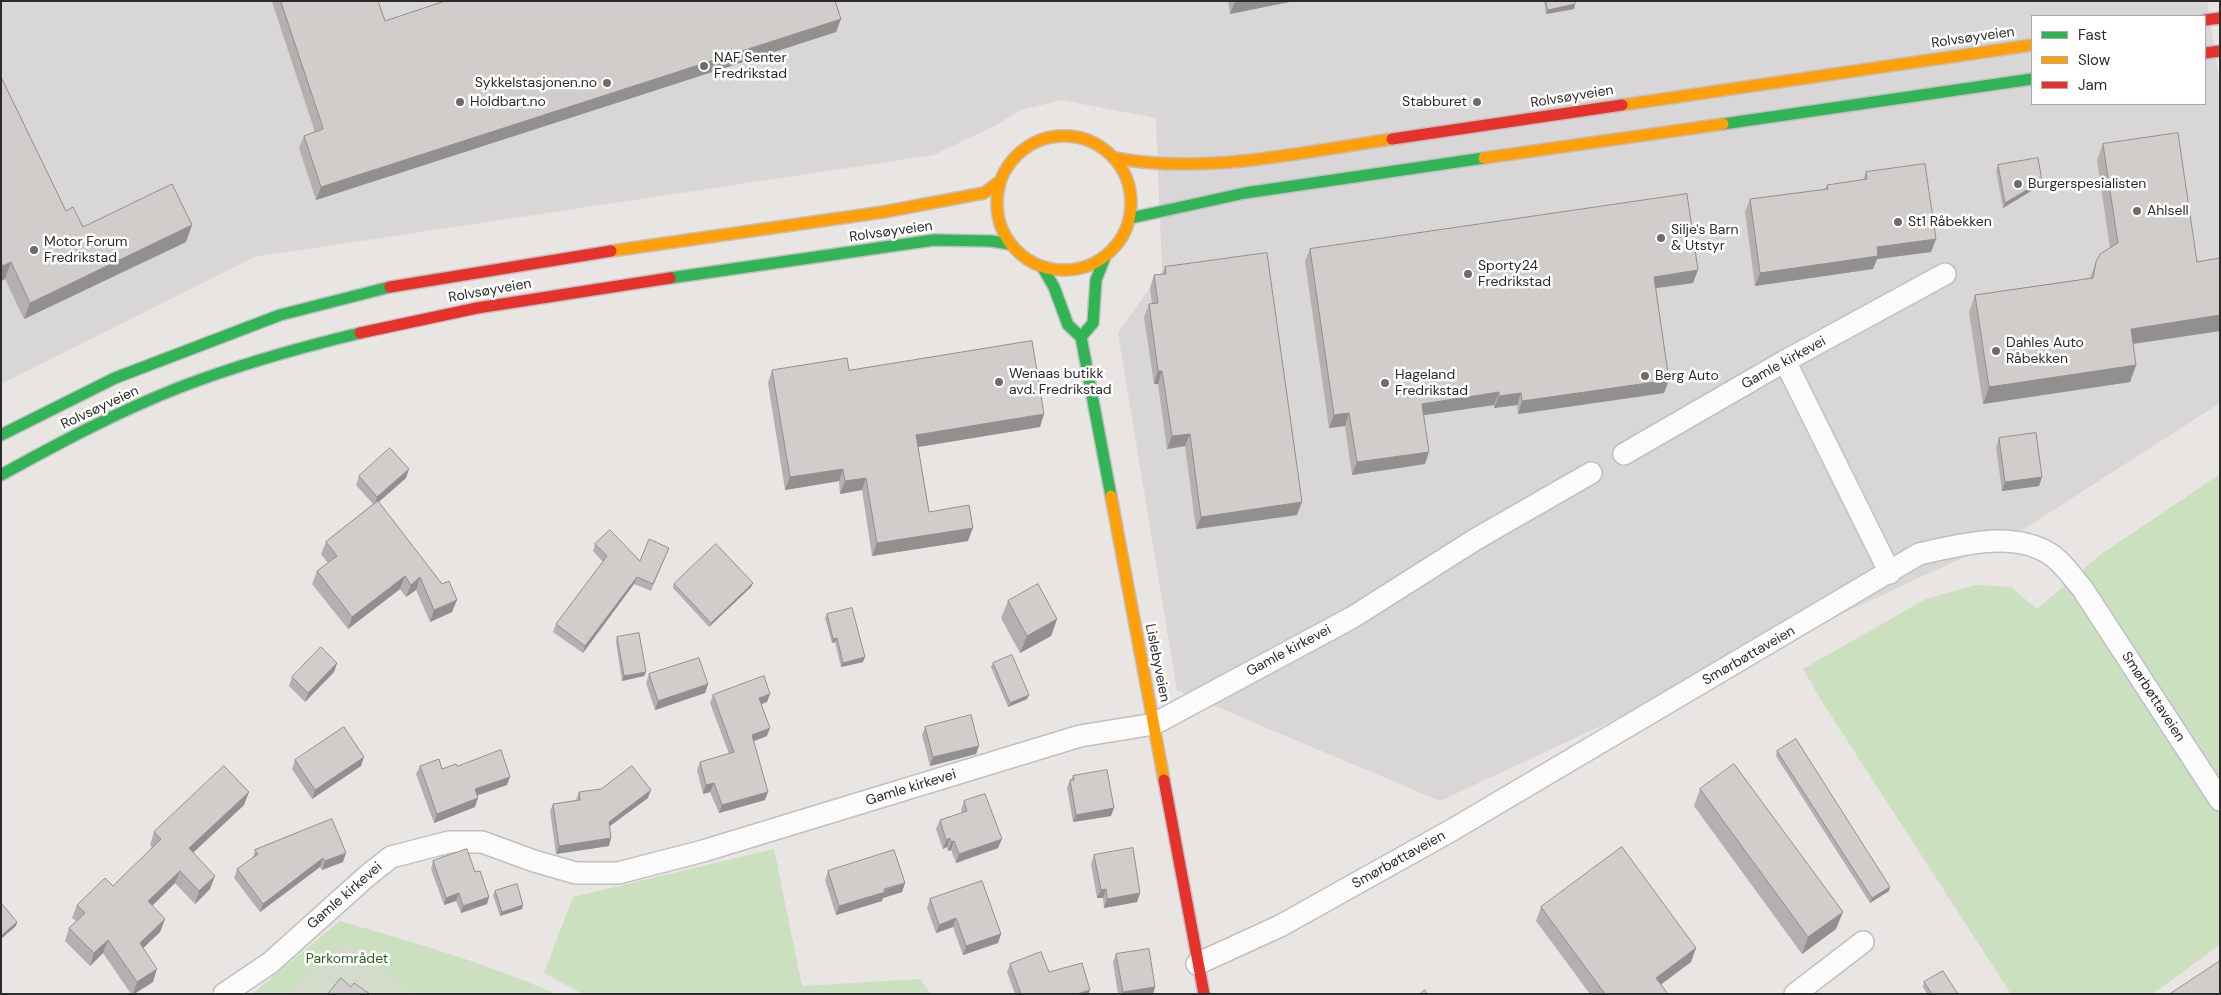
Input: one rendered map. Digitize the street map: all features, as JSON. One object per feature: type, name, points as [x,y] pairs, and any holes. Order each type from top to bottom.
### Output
[{"type":"main road","points":[[2206,20],[2220,18]]},
{"type":"main road","name":"Rolvsøyveien","points":[[1115,158],[1146,164],[1240,161],[2031,44]]},
{"type":"main road","points":[[2206,53],[2220,51]]},
{"type":"main road","points":[[1131,218],[1245,194],[2031,78]]},
{"type":"main road","points":[[1043,268],[1054,287],[1068,325],[1082,338],[1093,323],[1096,280],[1106,257],[1121,241],[1131,218],[1131,188],[1115,158],[1095,142],[1066,135],[1039,140],[1014,158],[1000,181],[997,205],[998,218],[1010,244],[1024,258],[1043,268],[1076,270],[1106,257]]},
{"type":"main road","name":"Rolvsøyveien","points":[[1,435],[115,378],[186,349],[289,313],[404,285],[575,256],[883,212],[984,194],[1000,181]]},
{"type":"main road","name":"Rolvsøyveien","points":[[1,475],[72,436],[202,379],[294,349],[403,322],[570,292],[934,240],[991,240],[1010,244]]},
{"type":"main road","name":"Lislebyveien","points":[[1082,338],[1204,994]]},
{"type":"street","name":"Gamle kirkevei","points":[[1624,454],[1945,274]]},
{"type":"street","points":[[1785,362],[1890,573]]},
{"type":"street","name":"Gamle kirkevei","points":[[224,994],[270,963],[367,876],[391,857],[450,842],[482,842],[534,862],[576,873],[618,873],[703,851],[1080,736],[1154,724],[1353,617],[1476,539],[1592,473]]},
{"type":"street","name":"Smørbøttaveien","points":[[1197,964],[1280,926],[1443,835],[1890,573],[1919,554],[1983,542],[2011,542],[2035,547],[2051,554],[2082,588],[2220,800]]},
{"type":"street","points":[[1795,994],[1863,942]]},
{"type":"shaded area","points":[[1,1],[2207,1],[2220,86],[2220,403],[2024,529],[1440,801],[1177,690],[1118,333],[1162,271],[1156,118],[1061,100],[1021,110],[994,126],[934,155],[254,257],[1,384]]},
{"type":"green space","points":[[2220,474],[2220,945],[2152,994],[2011,994],[1821,700],[1803,669],[1926,599],[1976,585],[2011,587],[2037,609],[2100,555]]},
{"type":"green space","points":[[774,849],[802,986],[920,979],[931,994],[583,994],[544,973],[573,897]]},
{"type":"green space","name":"Parkområdet","points":[[340,921],[476,963],[556,994],[252,994]]},
{"type":"green space","points":[[347,942],[414,994],[283,994]]},
{"type":"building","points":[[281,1],[378,1],[385,21],[445,1],[835,1],[841,19],[321,187],[304,136],[323,129]]},
{"type":"building","points":[[1546,1],[1575,1],[1575,4],[1548,10]]},
{"type":"building","points":[[1,77],[66,211],[73,207],[83,227],[172,184],[192,225],[30,303],[11,262],[3,266],[1,263]]},
{"type":"building","points":[[2178,133],[2197,262],[2220,258],[2220,315],[2131,329],[2136,365],[1989,387],[1975,295],[2093,278],[2096,262],[2100,254],[2118,243],[2103,144]]},
{"type":"building","points":[[2038,158],[2042,181],[2005,203],[1998,165]]},
{"type":"building","points":[[1925,164],[1936,239],[1877,247],[1878,256],[1760,273],[1750,199],[1828,189],[1827,185],[1867,179],[1866,172]]},
{"type":"building","points":[[1687,194],[1698,270],[1654,277],[1669,380],[1522,401],[1521,393],[1499,396],[1499,392],[1422,404],[1429,452],[1357,462],[1349,413],[1334,415],[1310,249]]},
{"type":"building","points":[[1267,253],[1302,502],[1201,517],[1190,434],[1172,436],[1162,371],[1158,371],[1149,304],[1158,303],[1154,275],[1166,274],[1165,267]]},
{"type":"building","points":[[1032,341],[1044,414],[916,435],[929,512],[969,505],[973,528],[877,543],[866,478],[845,481],[843,469],[790,477],[772,370],[847,358],[849,370]]},
{"type":"building","points":[[2036,433],[2042,477],[2005,482],[1999,438]]},
{"type":"building","points":[[390,448],[409,469],[377,497],[359,476]]},
{"type":"building","points":[[378,501],[442,584],[449,581],[457,600],[434,610],[420,577],[411,585],[405,576],[352,617],[317,571],[337,556],[326,542]]},
{"type":"building","points":[[610,530],[640,561],[649,539],[669,548],[653,584],[637,577],[585,646],[556,624],[607,556],[595,544]]},
{"type":"building","points":[[716,544],[753,583],[711,623],[674,584]]},
{"type":"building","points":[[1038,584],[1057,619],[1027,636],[1008,601]]},
{"type":"building","points":[[852,608],[865,657],[843,663],[837,638],[833,639],[827,614]]},
{"type":"building","points":[[639,633],[646,672],[624,676],[617,637]]},
{"type":"building","points":[[321,647],[337,663],[308,693],[292,677]]},
{"type":"building","points":[[1012,655],[1029,695],[1010,703],[993,663]]},
{"type":"building","points":[[699,658],[708,684],[658,701],[649,674]]},
{"type":"building","points":[[764,676],[770,694],[759,698],[770,728],[752,735],[768,792],[722,805],[714,783],[706,785],[700,762],[734,752],[713,695]]},
{"type":"building","points":[[971,715],[979,746],[933,757],[925,727]]},
{"type":"building","points":[[344,727],[364,757],[315,790],[295,760]]},
{"type":"building","points":[[1796,739],[1890,887],[1872,898],[1777,751]]},
{"type":"building","points":[[501,750],[510,777],[475,789],[478,798],[437,814],[420,766],[439,759],[442,769],[456,764],[457,766]]},
{"type":"building","points":[[1734,764],[1843,912],[1808,937],[1700,789]]},
{"type":"building","points":[[224,766],[249,792],[189,848],[215,876],[199,891],[180,871],[148,901],[165,919],[140,943],[157,969],[137,982],[108,940],[94,953],[69,928],[85,913],[77,905],[105,878],[113,886],[161,839],[154,832]]},
{"type":"building","points":[[632,766],[651,790],[609,822],[611,838],[559,846],[553,804],[580,800],[579,792],[601,789]]},
{"type":"building","points":[[1107,770],[1114,808],[1076,815],[1070,780],[1074,780],[1073,776]]},
{"type":"building","points":[[985,794],[1002,839],[959,854],[954,841],[951,842],[950,838],[946,840],[940,820],[967,811],[964,801]]},
{"type":"building","points":[[332,819],[346,853],[325,861],[323,858],[263,904],[237,869],[258,854],[255,850]]},
{"type":"building","points":[[1622,847],[1696,948],[1656,978],[1668,994],[1605,994],[1541,907]]},
{"type":"building","points":[[1133,848],[1140,893],[1107,899],[1106,889],[1101,890],[1094,855]]},
{"type":"building","points":[[467,849],[475,872],[480,871],[489,897],[463,906],[459,893],[446,898],[433,861]]},
{"type":"building","points":[[894,850],[905,883],[884,889],[885,892],[839,906],[828,871]]},
{"type":"building","points":[[982,881],[1001,934],[966,946],[956,918],[939,925],[930,899]]},
{"type":"building","points":[[517,884],[523,905],[502,912],[495,891]]},
{"type":"building","points":[[1,903],[17,922],[1,936]]},
{"type":"building","points":[[1149,949],[1155,987],[1123,992],[1116,954]]},
{"type":"building","points":[[1041,952],[1049,972],[1082,963],[1090,990],[1077,994],[1021,994],[1010,964]]},
{"type":"building","points":[[2220,961],[2220,994],[2170,994]]},
{"type":"building","points":[[1943,971],[1958,994],[1932,994],[1924,982]]},
{"type":"building","points":[[341,978],[351,987],[354,983],[370,994],[328,994]]},
{"type":"traffic: fast","points":[[1723,124],[2031,79]]},
{"type":"traffic: fast","points":[[1131,218],[1245,193],[1484,158]]},
{"type":"traffic: fast","points":[[670,278],[934,240],[991,241],[1010,244]]},
{"type":"traffic: fast","points":[[1081,337],[1093,323],[1096,280],[1105,257]]},
{"type":"traffic: fast","points":[[1043,268],[1054,287],[1068,325],[1081,337],[1111,496]]},
{"type":"traffic: fast","points":[[1,435],[115,378],[280,315],[390,287]]},
{"type":"traffic: fast","points":[[1,475],[88,428],[178,388],[268,358],[360,333]]},
{"type":"traffic: slow","points":[[1622,105],[2031,45]]},
{"type":"traffic: slow","points":[[1484,158],[1723,124]]},
{"type":"traffic: slow","points":[[1064,136],[1090,141],[1101,147],[1111,156],[1120,166],[1126,177],[1131,203],[1126,229],[1120,240],[1111,250],[1101,259],[1090,265],[1064,270],[1038,265],[1027,259],[1017,250],[1008,240],[1002,229],[997,203],[1002,177],[1008,166],[1017,156],[1027,147],[1038,141],[1064,136]]},
{"type":"traffic: slow","points":[[1115,158],[1149,163],[1219,163],[1254,160],[1392,139]]},
{"type":"traffic: slow","points":[[611,251],[883,212],[984,193],[1000,181]]},
{"type":"traffic: slow","points":[[1111,496],[1164,780]]},
{"type":"traffic: jam","points":[[2206,20],[2220,18]]},
{"type":"traffic: jam","points":[[2206,53],[2220,51]]},
{"type":"traffic: jam","points":[[1392,139],[1622,105]]},
{"type":"traffic: jam","points":[[390,287],[611,251]]},
{"type":"traffic: jam","points":[[360,333],[477,308],[670,278]]},
{"type":"traffic: jam","points":[[1164,780],[1204,994]]},
{"type":"place","name":"NAF Senter Fredrikstad","points":[[704,66]]},
{"type":"place","name":"Sykkelstasjonen.no","points":[[607,83]]},
{"type":"place","name":"Holdbart.no","points":[[460,102]]},
{"type":"place","name":"Stabburet","points":[[1477,102]]},
{"type":"place","name":"Burgerspesialisten","points":[[2018,184]]},
{"type":"place","name":"Ahlsell","points":[[2137,211]]},
{"type":"place","name":"St1 Råbekken","points":[[1898,222]]},
{"type":"place","name":"Silje's Barn & Utstyr","points":[[1661,238]]},
{"type":"place","name":"Motor Forum Fredrikstad","points":[[34,250]]},
{"type":"place","name":"Sporty24 Fredrikstad","points":[[1468,274]]},
{"type":"place","name":"Dahles Auto Råbekken","points":[[1996,351]]},
{"type":"place","name":"Berg Auto","points":[[1645,376]]},
{"type":"place","name":"Wenaas butikk avd. Fredrikstad","points":[[999,382]]},
{"type":"place","name":"Hageland Fredrikstad","points":[[1385,383]]}]
